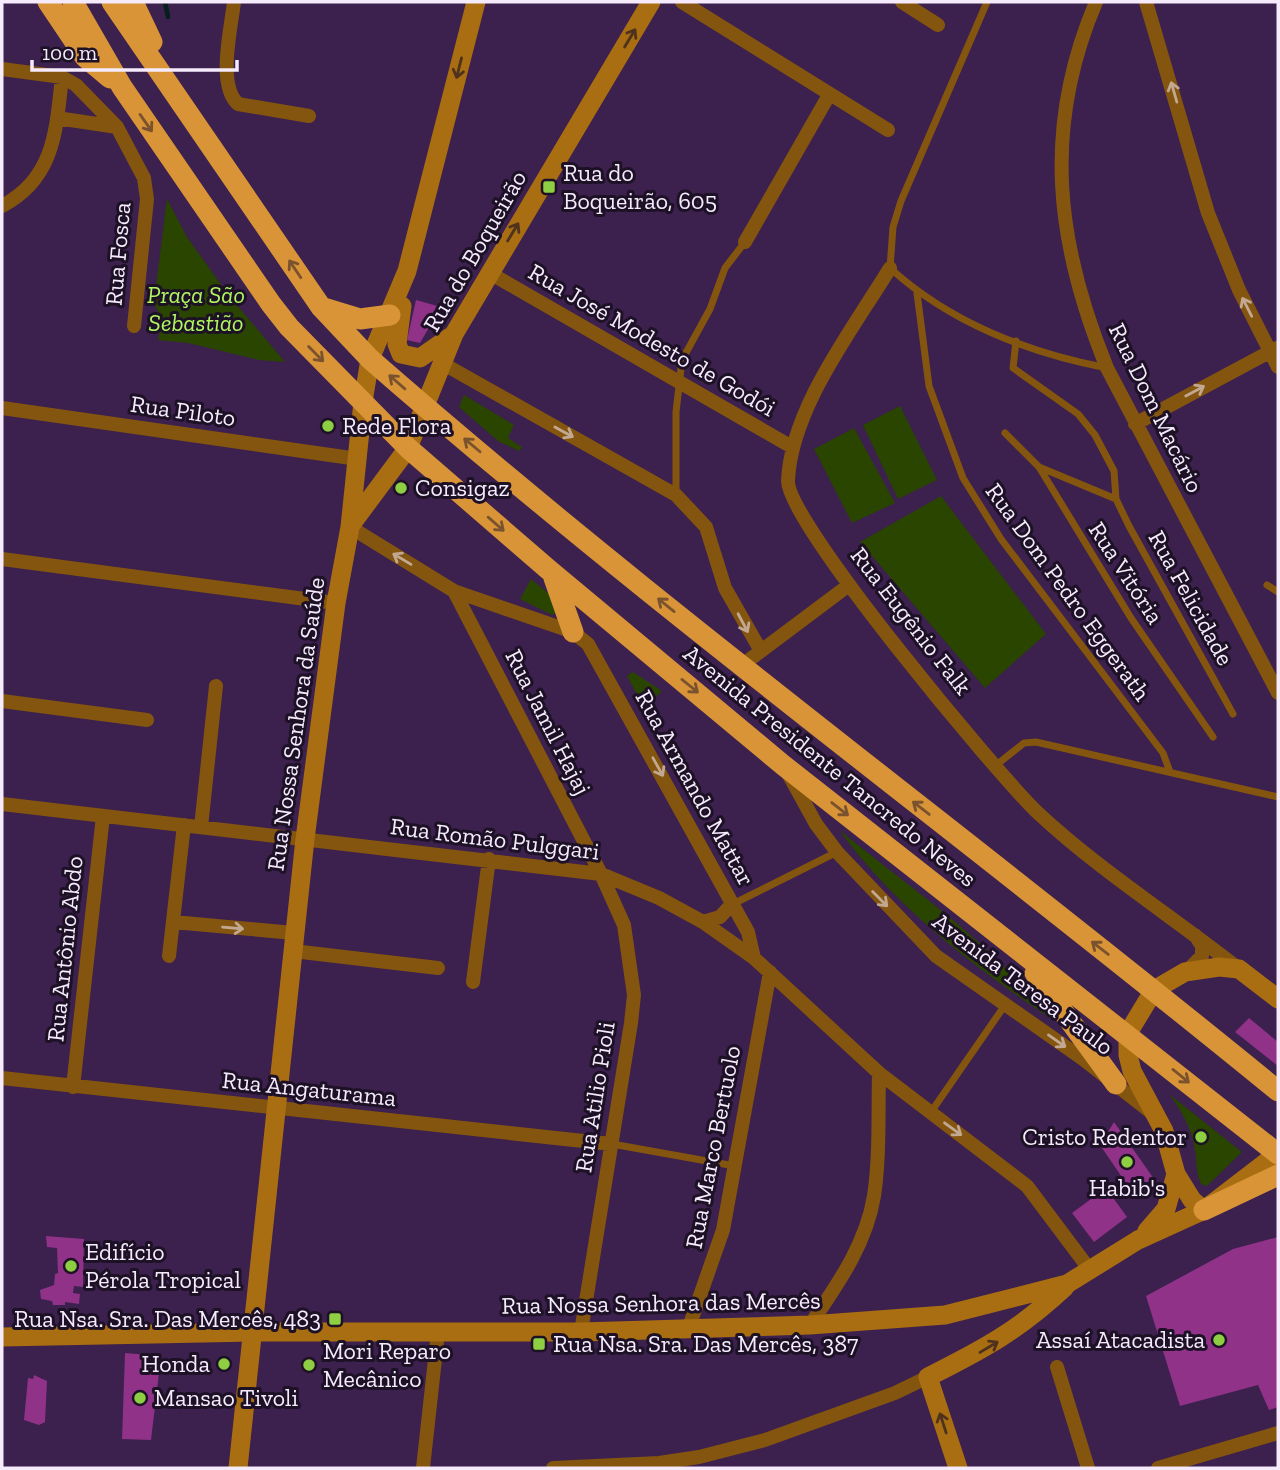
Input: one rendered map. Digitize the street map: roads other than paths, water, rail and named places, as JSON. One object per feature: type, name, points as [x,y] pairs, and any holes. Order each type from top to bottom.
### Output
[{"type":"highway","points":[[48,2],[85,58],[122,87]]},
{"type":"highway","points":[[72,2],[122,87]]},
{"type":"highway","points":[[112,2],[170,86]]},
{"type":"highway","points":[[133,2],[170,86]]},
{"type":"highway","name":"Avenida Presidente Tancredo Neves","points":[[170,86],[321,307],[370,359],[741,666],[1154,990],[1278,1091]]},
{"type":"highway","name":"Avenida Presidente Tancredo Neves","points":[[122,87],[289,327],[408,448],[549,570],[783,765],[1019,951],[1128,1033],[1278,1154]]},
{"type":"highway","points":[[321,307],[360,319],[390,315]]},
{"type":"highway","points":[[549,570],[581,638]]},
{"type":"highway","points":[[1019,951],[1116,1084]]},
{"type":"highway","points":[[1205,1210],[1278,1175]]},
{"type":"main road","name":"Rua Nossa Senhora da Saúde","points":[[238,1468],[305,839],[336,603],[349,527],[363,402],[370,359],[407,271],[476,2]]},
{"type":"main road","name":"Rua do Boqueirão","points":[[349,527],[408,448],[440,362],[454,334],[488,272],[651,2]]},
{"type":"main road","points":[[407,271],[397,349],[408,357],[420,358],[454,334]]},
{"type":"main road","points":[[1156,1116],[1132,1071],[1128,1033],[1154,990],[1185,972],[1210,967],[1239,969]]},
{"type":"main road","name":"Rua Eugênio Falk","points":[[1239,969],[1278,999]]},
{"type":"main road","name":"Avenida Teresa Paulo","points":[[1156,1116],[1170,1148],[1176,1174],[1192,1200],[1205,1210]]},
{"type":"main road","name":"Rua Nossa Senhora das Mercês","points":[[2,1337],[254,1332],[581,1332],[810,1325],[945,1315],[1067,1284],[1138,1240],[1205,1210],[1278,1154]]},
{"type":"main road","name":"Avenida Teresa Paulo","points":[[1138,1240],[1167,1209],[1176,1174]]},
{"type":"main road","points":[[958,1468],[928,1377],[985,1350],[1020,1327],[1067,1284]]},
{"type":"street","points":[[234,2],[227,79],[231,97],[238,104],[309,116]]},
{"type":"street","points":[[682,2],[888,130]]},
{"type":"street","points":[[902,2],[938,25]]},
{"type":"street","name":"Rua Dom Macário","points":[[1096,2],[1080,38],[1065,110],[1063,204],[1066,242],[1088,321],[1107,368],[1278,693]]},
{"type":"street","points":[[1146,2],[1208,213],[1239,290],[1274,350],[1278,367]]},
{"type":"street","points":[[2,69],[62,76],[57,118],[47,163],[18,197],[2,206]]},
{"type":"street","name":"Rua Fosca","points":[[62,76],[86,93],[117,127],[144,178],[147,200],[134,326]]},
{"type":"street","points":[[745,242],[829,95]]},
{"type":"street","points":[[57,118],[117,127]]},
{"type":"street","name":"Rua Eugênio Falk","points":[[890,268],[810,401],[792,447],[788,480],[794,504],[849,584],[994,766],[1055,828],[1239,969]]},
{"type":"street","name":"Rua José Modesto de Godói","points":[[488,272],[792,447]]},
{"type":"street","points":[[1135,424],[1274,350]]},
{"type":"street","points":[[440,362],[676,495],[706,527],[725,589],[761,651]]},
{"type":"street","name":"Rua Piloto","points":[[2,408],[358,459]]},
{"type":"street","points":[[349,527],[454,591],[581,638]]},
{"type":"street","points":[[2,559],[336,603]]},
{"type":"street","points":[[741,666],[849,584]]},
{"type":"street","name":"Rua Jamil Hajaj","points":[[454,591],[601,874]]},
{"type":"street","name":"Rua Armando Mattar","points":[[581,638],[748,932],[754,958]]},
{"type":"street","points":[[201,827],[216,686]]},
{"type":"street","points":[[2,701],[147,720]]},
{"type":"street","name":"Avenida Teresa Paulo","points":[[783,765],[817,824],[838,852],[936,956],[1116,1084],[1156,1116]]},
{"type":"street","name":"Rua Romão Pulggari","points":[[2,804],[601,874],[659,898],[703,922],[754,958],[879,1073],[1027,1186],[1046,1206],[1090,1270]]},
{"type":"street","name":"Rua Antônio Abdo","points":[[73,1087],[103,816]]},
{"type":"street","points":[[169,956],[184,825]]},
{"type":"street","points":[[473,982],[489,859]]},
{"type":"street","name":"Rua Atilio Pioli","points":[[581,1332],[634,995],[624,925],[601,874]]},
{"type":"street","points":[[703,922],[720,917],[732,904]]},
{"type":"street","points":[[173,922],[438,968]]},
{"type":"street","points":[[1185,972],[1202,956],[1202,946],[1194,934]]},
{"type":"street","name":"Rua Marco Bertuolo","points":[[689,1327],[723,1230],[770,972]]},
{"type":"street","points":[[810,1325],[854,1256],[868,1220],[877,1171],[879,1073]]},
{"type":"street","name":"Rua Angaturama","points":[[2,1078],[611,1144]]},
{"type":"street","points":[[423,1468],[438,1332]]},
{"type":"street","points":[[1057,1367],[1088,1468]]},
{"type":"street","points":[[553,1468],[622,1466],[685,1459],[765,1440],[895,1394],[928,1377]]},
{"type":"street","points":[[1158,1468],[1278,1433]]},
{"type":"lane","points":[[987,2],[901,201],[893,227],[890,268],[917,293],[962,320],[1016,341],[1107,368]]},
{"type":"lane","points":[[676,495],[678,381],[682,360],[710,309],[725,268],[745,242]]},
{"type":"lane","name":"Rua Dom Pedro Eggerath","points":[[917,293],[929,386],[963,478],[1001,539],[1163,754],[1170,772]]},
{"type":"lane","name":"Rua Felicidade","points":[[1016,341],[1013,368],[1078,414],[1095,435],[1114,471],[1116,499],[1233,714]]},
{"type":"lane","name":"Rua Vitória","points":[[1005,433],[1039,467],[1109,584],[1213,737]]},
{"type":"lane","points":[[1039,467],[1116,499]]},
{"type":"lane","points":[[1267,585],[1278,592]]},
{"type":"lane","points":[[994,766],[1024,743],[1036,742],[1278,797]]},
{"type":"lane","points":[[732,904],[838,852]]},
{"type":"lane","points":[[931,1112],[1005,1005]]},
{"type":"lane","points":[[611,1144],[735,1166]]},
{"type":"waterway","points":[[165,2],[168,17]]},
{"type":"place","name":"Rua do Boqueirão, 605","points":[[549,187]]},
{"type":"place","name":"Rede Flora","points":[[328,426]]},
{"type":"place","name":"Consigaz","points":[[401,488]]},
{"type":"place","name":"Cristo Redentor","points":[[1201,1137]]},
{"type":"place","name":"Habib's","points":[[1127,1162]]},
{"type":"place","name":"Edifício Pérola Tropical","points":[[71,1266]]},
{"type":"place","name":"Rua Nsa. Sra. Das Mercês, 483","points":[[335,1319]]},
{"type":"place","name":"Assaí Atacadista","points":[[1219,1340]]},
{"type":"place","name":"Rua Nsa. Sra. Das Mercês, 387","points":[[539,1344]]},
{"type":"place","name":"Honda","points":[[224,1364]]},
{"type":"place","name":"Mori Reparo Mecânico","points":[[309,1365]]},
{"type":"place","name":"Mansao Tivoli","points":[[140,1398]]},
{"type":"park label","name":"Praça São Sebastião","points":[[196,309]]}]
